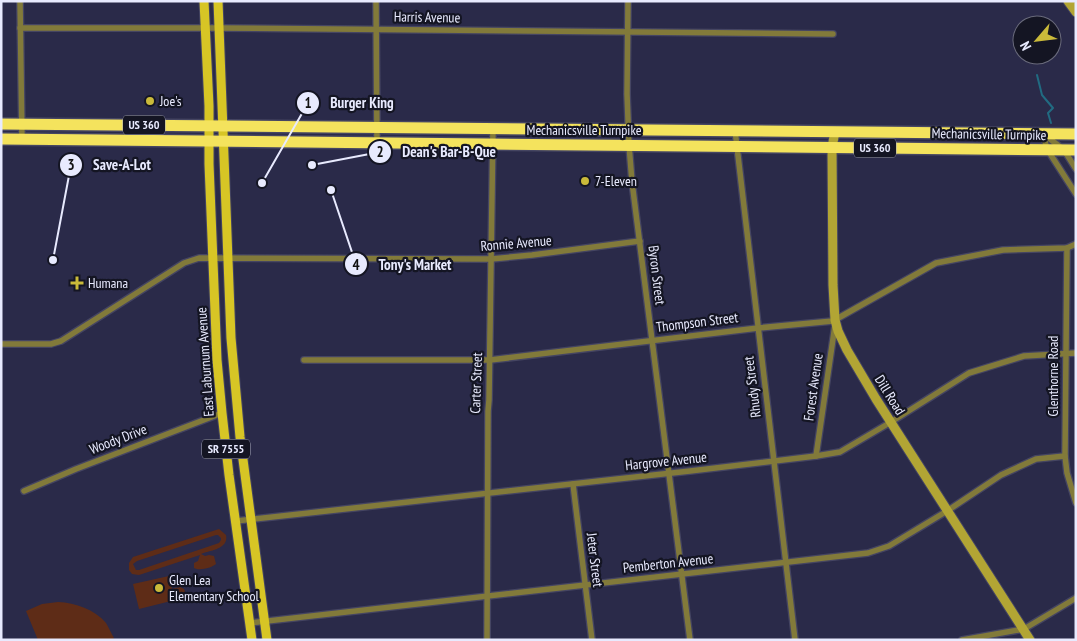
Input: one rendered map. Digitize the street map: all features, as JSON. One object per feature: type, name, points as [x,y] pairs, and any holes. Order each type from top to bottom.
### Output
[{"type":"highway","name":"Mechanicsville Turnpike","points":[[1,124],[1076,134]]},
{"type":"highway","name":"Mechanicsville Turnpike","points":[[1,140],[1076,150]]},
{"type":"main road","points":[[204,1],[209,126]]},
{"type":"main road","points":[[218,1],[222,126]]},
{"type":"main road","name":"East Laburnum Avenue","points":[[209,126],[213,258],[222,412],[252,640]]},
{"type":"main road","name":"East Laburnum Avenue","points":[[222,126],[232,352],[250,520],[267,640]]},
{"type":"street","points":[[20,1],[22,140]]},
{"type":"street","points":[[376,1],[377,143]]},
{"type":"street","name":"Byron Street","points":[[628,1],[627,94],[632,182],[690,640]]},
{"type":"street","points":[[1068,1],[1076,12]]},
{"type":"street","name":"Harris Avenue","points":[[20,28],[376,29],[833,34]]},
{"type":"street","name":"Carter Street","points":[[487,640],[488,420],[493,128]]},
{"type":"street","name":"Rhudy Street","points":[[735,130],[795,640]]},
{"type":"street","name":"Dill Road","points":[[835,132],[832,147],[833,285],[835,320],[838,332],[854,363],[1030,640]]},
{"type":"street","points":[[1043,134],[1047,149],[1076,194]]},
{"type":"street","points":[[1043,134],[1064,150],[1076,169]]},
{"type":"street","name":"Ronnie Avenue","points":[[1,344],[51,344],[61,341],[184,263],[199,258],[491,258],[532,255],[640,241]]},
{"type":"street","name":"Thompson Street","points":[[304,360],[490,360],[835,320],[936,263],[1003,250],[1067,248],[1076,244]]},
{"type":"street","name":"Glenthorne Road","points":[[1067,248],[1065,456],[1067,473],[1076,503]]},
{"type":"street","name":"Forest Avenue","points":[[816,456],[835,320]]},
{"type":"street","name":"Hargrove Avenue","points":[[236,521],[840,452],[969,373],[1024,356],[1076,353]]},
{"type":"street","name":"Woody Drive","points":[[24,491],[222,412]]},
{"type":"street","name":"Pemberton Avenue","points":[[250,623],[868,553],[889,546],[1001,475],[1036,459],[1065,456]]},
{"type":"street","name":"Jeter Street","points":[[573,484],[592,640]]},
{"type":"street","points":[[962,640],[1024,629],[1076,598]]},
{"type":"shaded area","points":[[219,529],[226,535],[225,543],[222,546],[201,554],[214,556],[216,564],[205,569],[194,568],[194,563],[198,561],[200,555],[139,575],[132,574],[129,570],[129,563],[133,557]],"holes":[[[218,535],[221,538],[219,543],[139,570],[136,570],[133,564],[137,561]]]},
{"type":"shaded area","points":[[169,576],[172,589],[180,587],[184,589],[187,597],[185,601],[175,600],[139,609],[133,584]]},
{"type":"shaded area","points":[[58,602],[78,605],[90,610],[106,623],[114,638],[111,640],[38,640],[26,611],[42,604]]},
{"type":"waterway","points":[[1037,75],[1042,95],[1053,108],[1048,113],[1051,123]]},
{"type":"place","name":"Joe's","points":[[150,101]]},
{"type":"place","name":"Dean's Bar-B-Que","points":[[312,165]]},
{"type":"place","name":"7-Eleven","points":[[585,181]]},
{"type":"place","name":"Burger King","points":[[262,183]]},
{"type":"place","name":"Tony's Market","points":[[331,190]]},
{"type":"place","name":"Save-A-Lot","points":[[53,260]]},
{"type":"place","name":"Humana","points":[[77,283]]},
{"type":"place","name":"Glen Lea Elementary School","points":[[159,588]]}]
